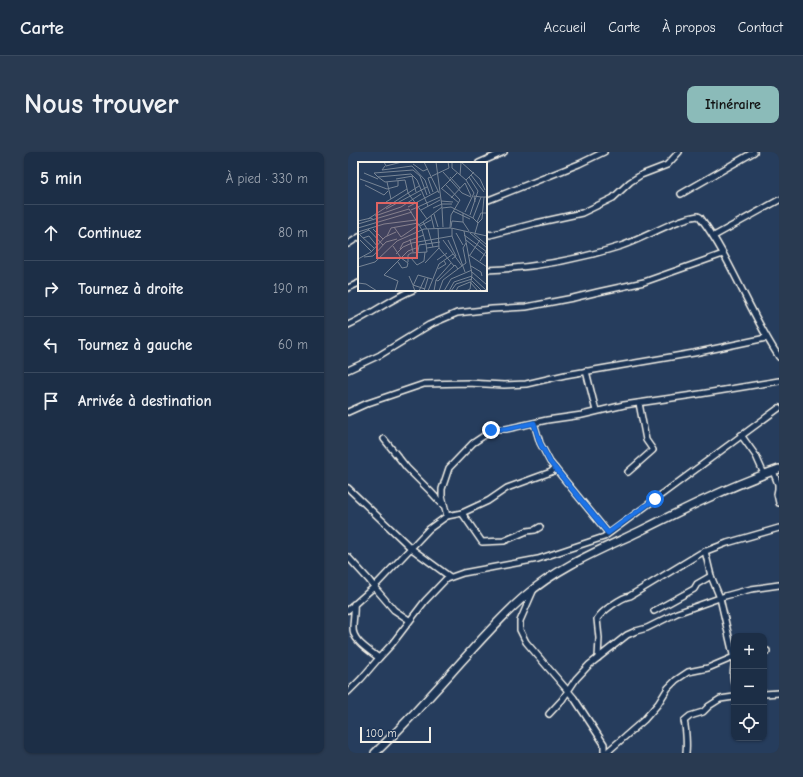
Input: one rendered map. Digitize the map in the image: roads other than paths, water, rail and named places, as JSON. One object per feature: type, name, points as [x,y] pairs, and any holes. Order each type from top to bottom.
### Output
[{"type":"highway","points":[[375,753],[408,720],[496,623],[534,589],[559,572],[607,546],[711,497],[776,470]]},
{"type":"street","points":[[481,162],[504,152]]},
{"type":"street","points":[[487,201],[604,152]]},
{"type":"street","points":[[487,234],[490,235],[582,213],[613,198],[630,182],[641,175],[667,165],[679,152]]},
{"type":"street","points":[[680,194],[754,152]]},
{"type":"street","points":[[714,236],[779,200]]},
{"type":"street","points":[[487,270],[522,268],[622,246],[673,224],[696,216],[700,217],[714,236],[766,338],[779,357]]},
{"type":"street","points":[[348,244],[358,238]]},
{"type":"street","points":[[348,370],[372,359],[429,325],[457,313],[526,307],[573,298],[644,282],[723,254]]},
{"type":"street","points":[[348,288],[358,283]]},
{"type":"street","points":[[348,325],[411,291]]},
{"type":"street","points":[[348,412],[368,403],[424,384],[468,382],[516,385],[526,384],[586,371],[694,353],[766,338]]},
{"type":"street","points":[[586,371],[596,412]]},
{"type":"street","points":[[447,516],[442,489],[449,468],[468,447],[494,429],[506,429],[639,403],[779,381]]},
{"type":"street","points":[[628,472],[653,450],[646,440],[639,403]]},
{"type":"street","points":[[348,692],[392,644],[409,620],[436,588],[450,577],[538,559],[606,535],[779,408]]},
{"type":"street","points":[[534,423],[540,443],[550,462],[606,535],[607,546]]},
{"type":"street","points":[[741,436],[756,456],[764,474]]},
{"type":"street","points":[[384,439],[407,468],[444,506]]},
{"type":"street","points":[[348,610],[374,587],[403,555],[412,549],[429,529],[447,516],[462,513],[488,500],[507,488],[551,472],[555,468]]},
{"type":"street","points":[[776,470],[779,504]]},
{"type":"street","points":[[348,488],[412,549],[450,577]]},
{"type":"street","points":[[462,513],[482,542],[504,541],[540,527]]},
{"type":"street","points":[[598,658],[599,638],[597,621],[599,616],[623,597],[630,596],[684,562],[705,551],[779,528]]},
{"type":"street","points":[[705,551],[711,576],[720,598],[731,645]]},
{"type":"street","points":[[348,557],[394,610],[409,620]]},
{"type":"street","points":[[654,611],[694,589],[697,584],[711,576]]},
{"type":"street","points":[[548,714],[569,691],[576,679],[589,665],[627,635],[647,628],[677,613],[720,598],[751,589],[779,585]]},
{"type":"street","points":[[534,589],[520,621],[519,625],[521,635],[531,649],[544,661],[551,672],[569,691],[604,744],[605,753]]},
{"type":"street","points":[[354,604],[352,628],[354,635],[362,645],[378,658]]},
{"type":"street","points":[[605,753],[644,720],[658,704],[668,688],[676,680],[688,672],[708,668],[731,659]]},
{"type":"street","points":[[767,694],[779,693]]},
{"type":"street","points":[[686,753],[686,729],[684,721],[690,716],[703,712],[720,699],[731,697]]}]
